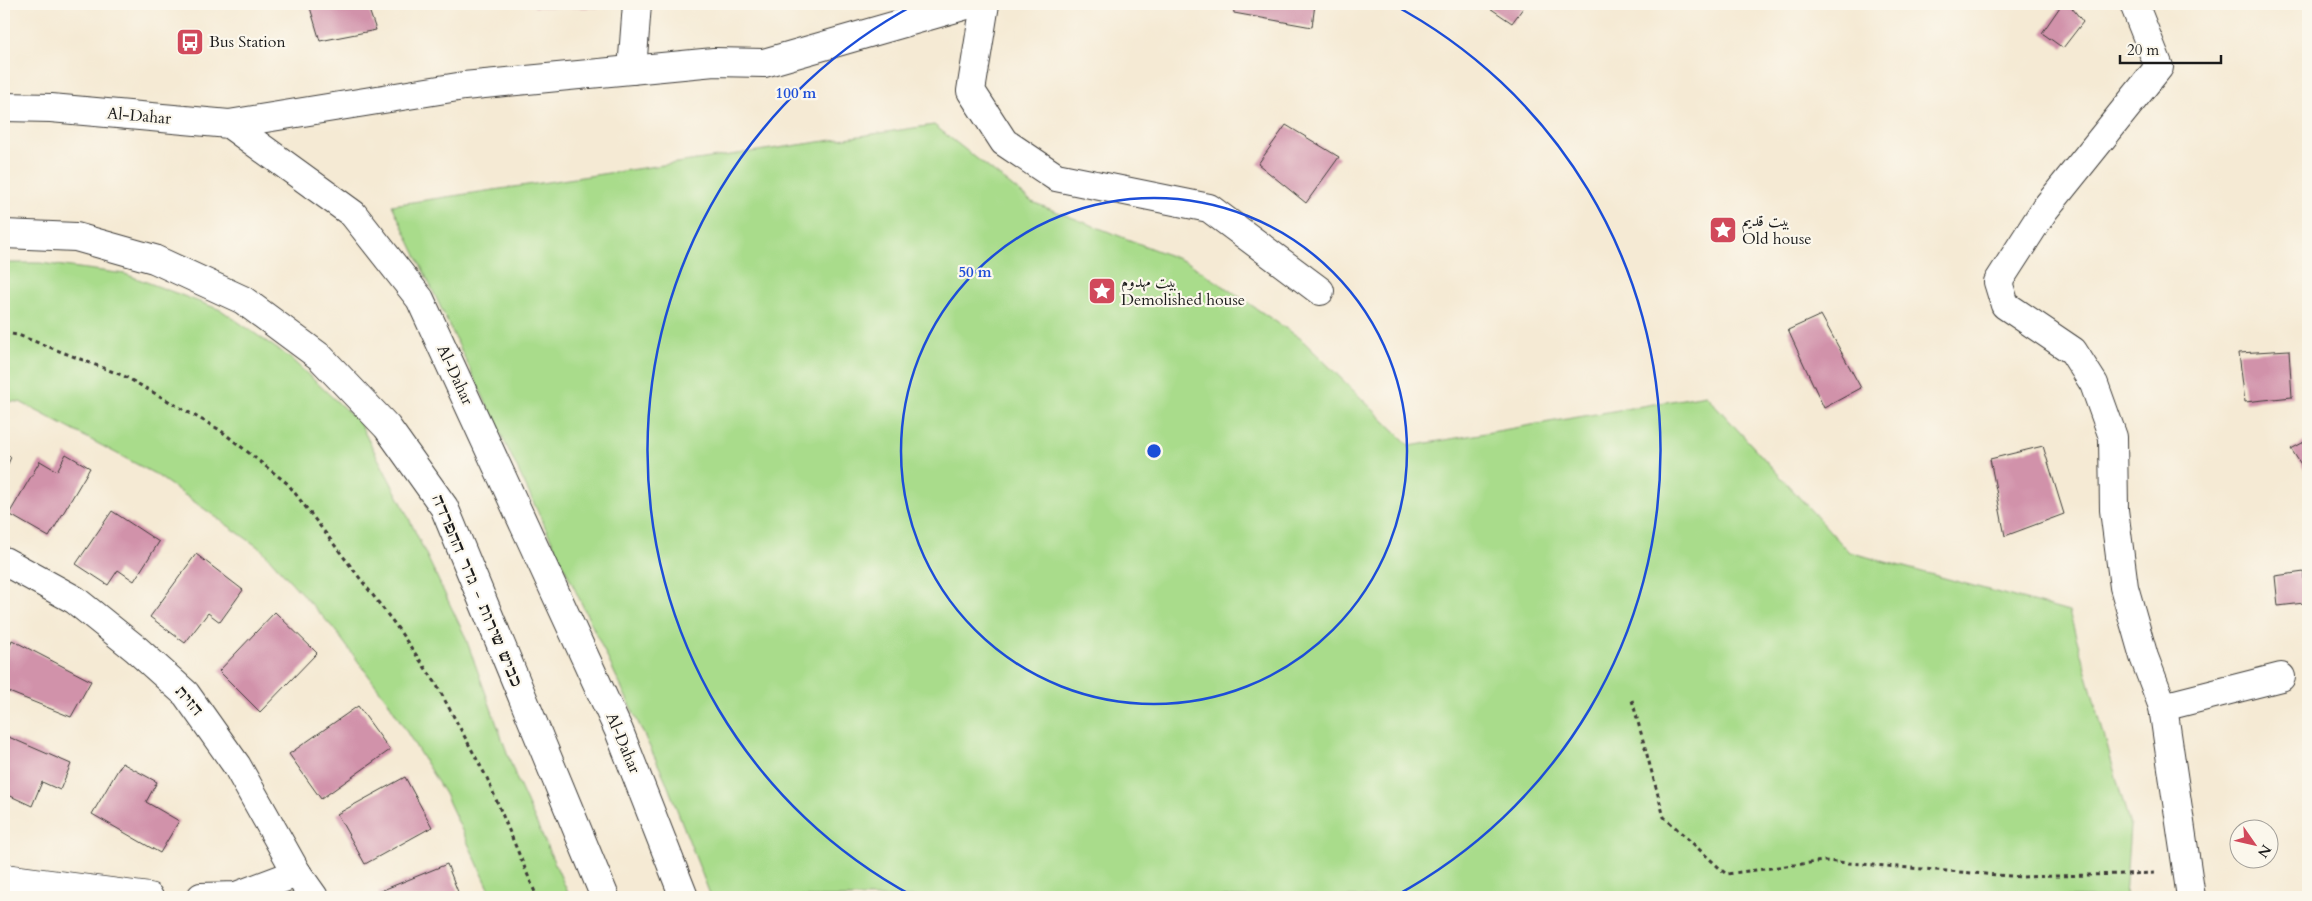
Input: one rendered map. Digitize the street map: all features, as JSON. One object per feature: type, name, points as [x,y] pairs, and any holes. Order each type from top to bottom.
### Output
[{"type":"street","points":[[632,70],[637,4]]},
{"type":"street","points":[[228,124],[464,86],[714,62],[764,64],[970,4]]},
{"type":"street","points":[[985,4],[970,91],[1004,142],[1056,177],[1209,208],[1320,291]]},
{"type":"street","points":[[2134,4],[2159,68],[2045,209],[1998,282],[2005,305],[2073,351],[2094,384],[2113,437],[2114,510],[2124,587],[2144,657],[2163,707],[2189,885]]},
{"type":"street","name":"Al-Dahar","points":[[4,107],[51,108],[228,124],[353,214],[420,299],[619,731],[684,897]]},
{"type":"street","name":"כביש שירות - גדר ההפרדה","points":[[4,234],[76,237],[154,259],[243,300],[320,357],[387,427],[444,507],[604,897]]},
{"type":"street","name":"הזית","points":[[4,561],[75,600],[136,649],[186,694],[237,766],[298,873],[314,897]]},
{"type":"street","points":[[2163,707],[2281,677]]},
{"type":"street","points":[[201,897],[236,896],[298,873]]},
{"type":"street","points":[[4,878],[149,897]]},
{"type":"path","points":[[4,333],[18,335],[124,376],[220,430],[288,484],[383,608],[435,682],[487,778],[537,897]]},
{"type":"path","points":[[1632,700],[1664,817],[1726,874],[1824,861],[2022,877],[2189,885]]},
{"type":"green space","points":[[934,125],[1032,202],[1189,263],[1300,338],[1410,446],[1706,395],[1849,552],[2069,612],[2130,826],[2125,897],[711,897],[665,779],[392,205]]},
{"type":"green space","points":[[4,263],[40,263],[125,274],[221,310],[289,357],[359,422],[402,504],[465,636],[517,780],[570,897],[493,897],[445,794],[389,703],[334,629],[261,549],[155,474],[20,402],[4,401]]},
{"type":"building","points":[[309,4],[367,4],[376,30],[320,41]]},
{"type":"building","points":[[534,4],[603,4],[605,8],[534,7]]},
{"type":"building","points":[[1233,4],[1315,4],[1312,27],[1234,13]]},
{"type":"building","points":[[1484,4],[1526,4],[1512,23]]},
{"type":"building","points":[[2062,4],[2069,4],[2083,22],[2063,48],[2042,33]]},
{"type":"building","points":[[1286,125],[1339,157],[1306,203],[1258,164]]},
{"type":"building","points":[[1821,315],[1861,388],[1824,408],[1788,330]]},
{"type":"building","points":[[2289,350],[2292,397],[2245,402],[2239,353]]},
{"type":"building","points":[[2308,440],[2308,475],[2291,449]]},
{"type":"building","points":[[2043,446],[2064,514],[2005,536],[1990,459]]},
{"type":"building","points":[[4,454],[11,457],[4,473]]},
{"type":"building","points":[[66,454],[90,468],[49,537],[9,514],[40,461],[57,471]]},
{"type":"building","points":[[112,511],[159,542],[134,581],[118,570],[108,585],[76,564]]},
{"type":"building","points":[[196,554],[243,590],[220,622],[208,613],[185,643],[150,617]]},
{"type":"building","points":[[2304,572],[2304,603],[2278,606],[2275,576]]},
{"type":"building","points":[[275,612],[317,653],[260,712],[219,671]]},
{"type":"building","points":[[12,640],[91,681],[71,717],[4,690],[4,661]]},
{"type":"building","points":[[358,706],[390,750],[321,799],[289,754]]},
{"type":"building","points":[[4,735],[71,764],[60,790],[42,782],[32,806],[4,793]]},
{"type":"building","points":[[122,763],[157,782],[146,802],[179,821],[160,853],[92,814]]},
{"type":"building","points":[[405,777],[432,827],[365,864],[337,814]]},
{"type":"building","points":[[447,864],[460,897],[380,897],[378,892]]},
{"type":"place","name":"Bus Station","points":[[190,42]]},
{"type":"place","name":"بيت قديم Old house","points":[[1723,230]]},
{"type":"place","name":"بيت مهدوم Demolished house","points":[[1102,291]]}]
